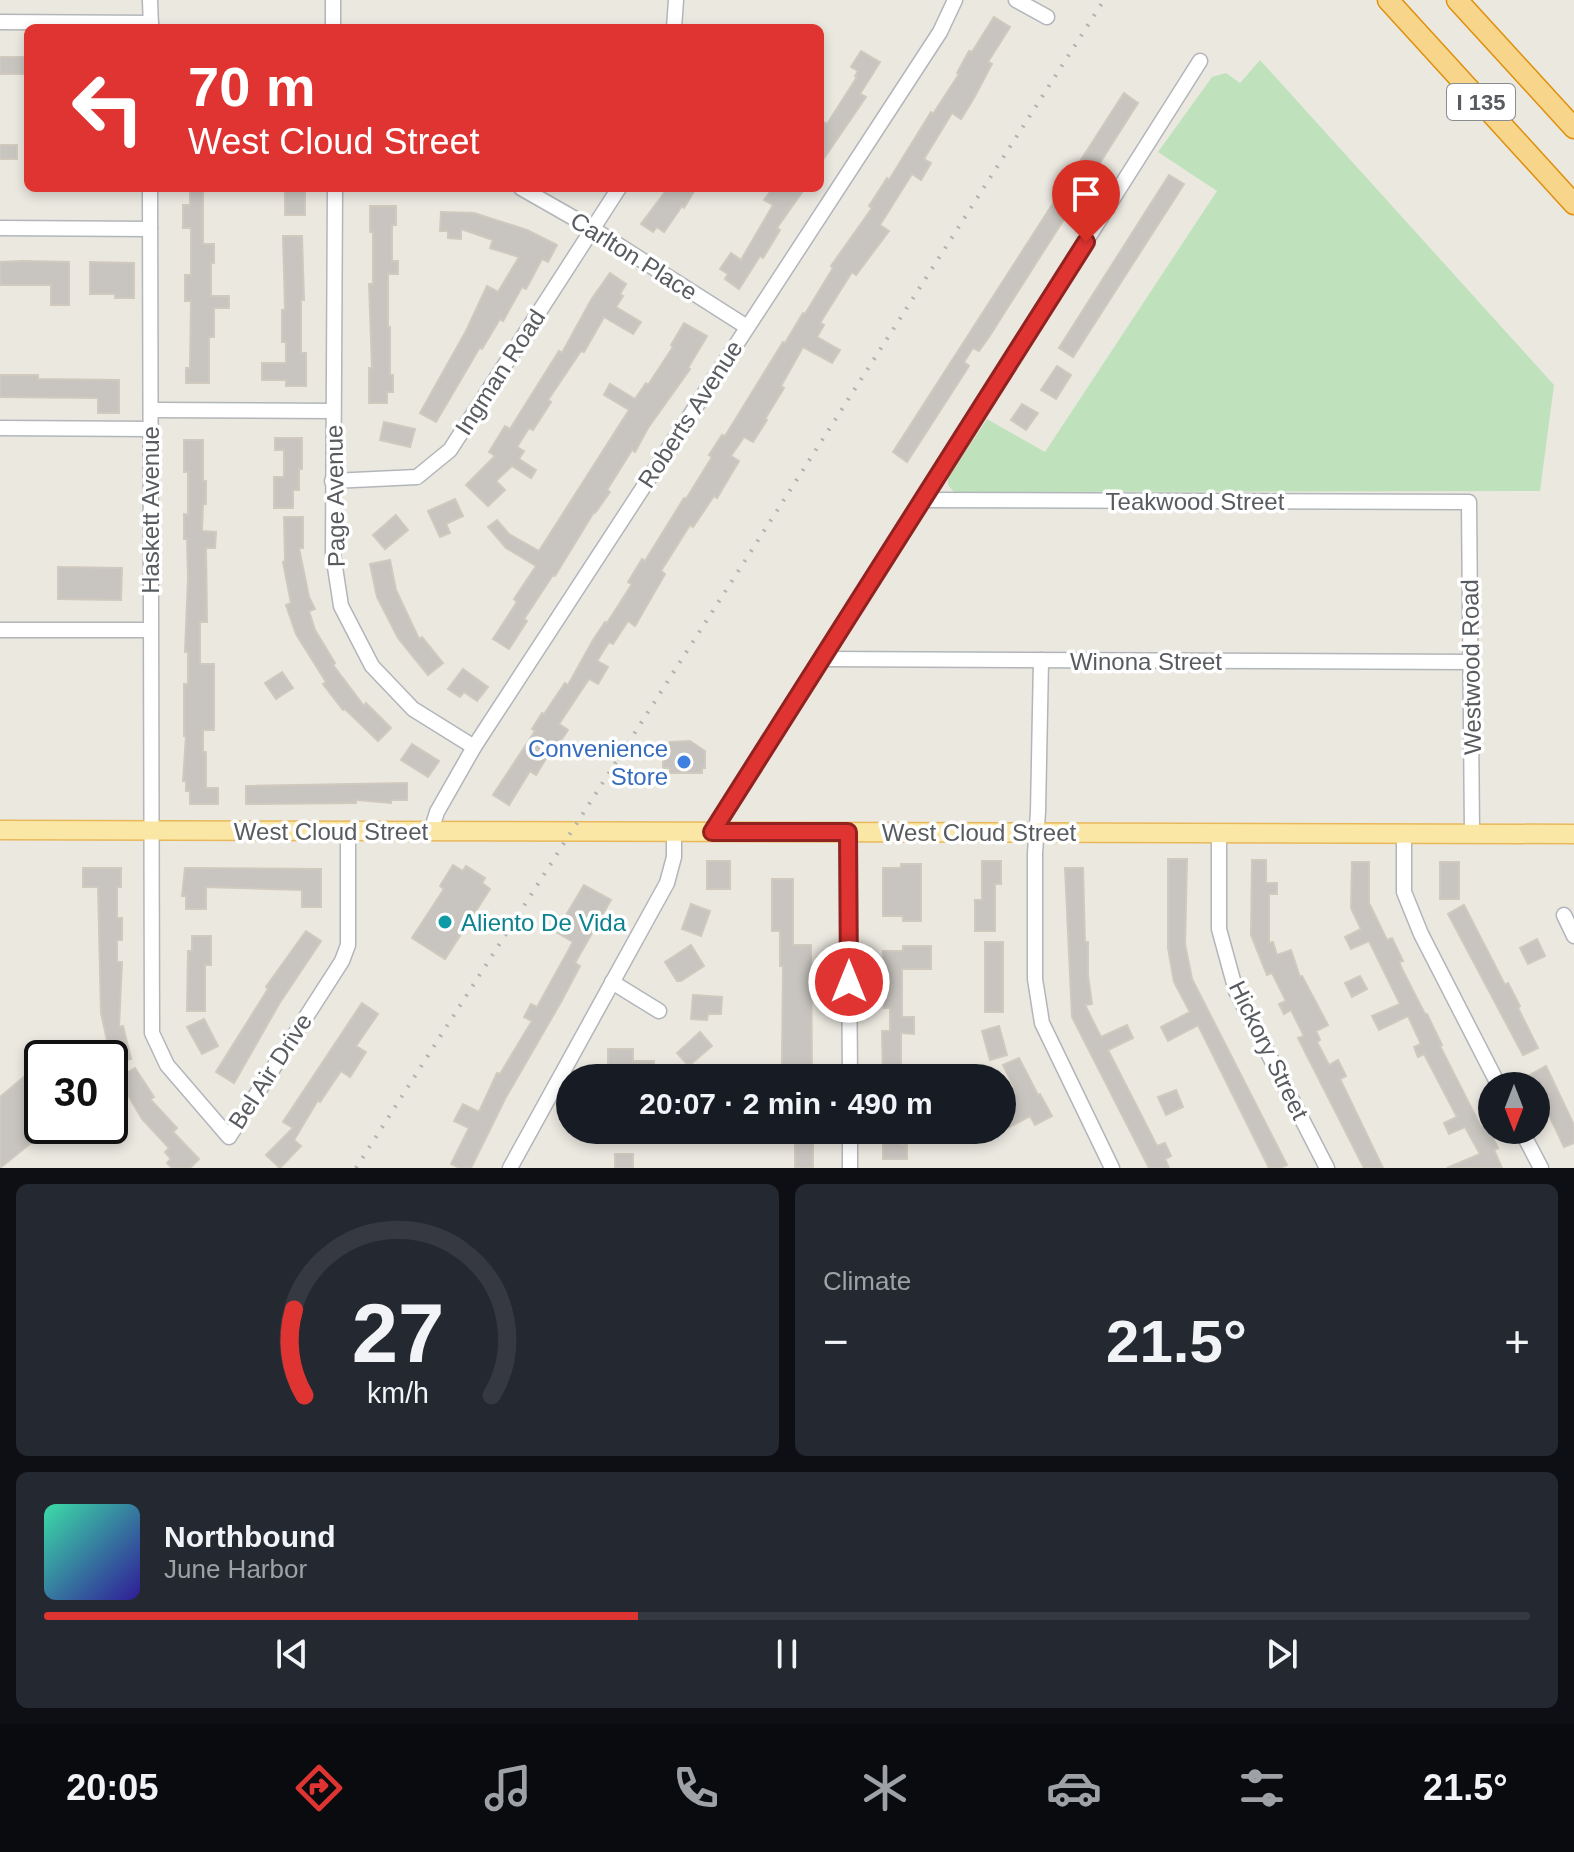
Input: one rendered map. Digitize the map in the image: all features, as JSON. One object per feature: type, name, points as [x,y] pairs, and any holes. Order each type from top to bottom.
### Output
[{"type":"highway","name":"I 135","points":[[1388,0],[1574,204]]},
{"type":"highway","name":"I 135","points":[[1457,0],[1574,128]]},
{"type":"main road","name":"West Cloud Street","points":[[0,830],[1574,834]]},
{"type":"street","points":[[150,0],[151,24]]},
{"type":"street","points":[[333,0],[333,24]]},
{"type":"street","points":[[674,24],[676,0]]},
{"type":"street","name":"Roberts Avenue","points":[[431,831],[437,812],[474,747],[940,32],[955,0]]},
{"type":"street","points":[[1016,0],[1047,17]]},
{"type":"street","points":[[0,22],[101,24]]},
{"type":"street","points":[[712,832],[1200,61]]},
{"type":"street","name":"Haskett Avenue","points":[[150,192],[150,831]]},
{"type":"street","name":"Page Avenue","points":[[335,192],[333,554],[341,606],[372,666],[413,709],[474,747]]},
{"type":"street","name":"Carlton Place","points":[[528,192],[593,229],[747,327]]},
{"type":"street","name":"Ingman Road","points":[[332,481],[417,477],[450,450],[616,192]]},
{"type":"street","points":[[0,228],[150,229]]},
{"type":"street","points":[[151,410],[333,411]]},
{"type":"street","points":[[0,428],[151,429]]},
{"type":"street","name":"Teakwood Street","points":[[922,500],[1469,502]]},
{"type":"street","name":"Westwood Road","points":[[1469,502],[1472,833]]},
{"type":"street","points":[[0,630],[150,630]]},
{"type":"street","name":"Winona Street","points":[[822,659],[1471,662]]},
{"type":"street","points":[[1041,660],[1035,979],[1042,1023],[1112,1168]]},
{"type":"street","name":"Bel Air Drive","points":[[150,831],[152,1033],[167,1065],[229,1137],[342,961],[348,945],[348,830]]},
{"type":"street","points":[[510,1168],[667,883],[674,857],[674,832]]},
{"type":"street","points":[[848,832],[850,1064]]},
{"type":"street","name":"Hickory Street","points":[[1219,833],[1219,929],[1236,991],[1327,1168]]},
{"type":"street","points":[[1404,834],[1404,892],[1421,934],[1492,1072]]},
{"type":"street","points":[[1564,915],[1574,936]]},
{"type":"street","points":[[612,982],[659,1011]]},
{"type":"street","points":[[850,1144],[850,1168]]},
{"type":"street","points":[[1528,1144],[1541,1168]]},
{"type":"green space","points":[[1260,60],[1554,385],[1540,491],[954,492],[948,485],[948,477],[987,419],[1045,452],[1217,191],[1158,152],[1212,77],[1226,73],[1240,83]]},
{"type":"building","points":[[994,17],[1010,27],[988,62],[992,64],[974,98],[961,119],[952,113],[924,159],[931,163],[921,180],[912,174],[880,225],[889,231],[856,275],[852,272],[820,323],[824,325],[817,337],[840,350],[832,363],[803,347],[781,386],[784,388],[767,420],[753,442],[744,437],[731,456],[739,461],[717,498],[714,496],[693,527],[690,525],[661,571],[665,574],[635,626],[628,621],[597,661],[608,667],[598,684],[589,679],[559,724],[568,730],[558,745],[555,744],[536,775],[530,771],[509,805],[493,795],[535,731],[532,729],[542,713],[565,683],[568,685],[593,640],[632,584],[628,582],[642,559],[645,561],[686,499],[712,457],[709,455],[722,435],[725,436],[783,342],[805,314],[833,268],[831,266],[872,208],[869,206],[931,112],[933,114],[959,74],[969,51],[972,52]]},
{"type":"building","points":[[861,51],[880,62],[860,94],[866,97],[824,158],[824,122],[827,124],[857,77],[858,71],[851,67]]},
{"type":"building","points":[[0,57],[24,57],[24,74],[0,74]]},
{"type":"building","points":[[1124,93],[1138,103],[989,337],[979,351],[973,348],[964,362],[969,366],[907,462],[893,452]]},
{"type":"building","points":[[0,145],[17,145],[17,159],[0,159]]},
{"type":"building","points":[[1169,175],[1184,184],[1073,357],[1059,348]]},
{"type":"building","points":[[190,192],[203,192],[203,244],[214,244],[211,296],[229,296],[229,308],[214,308],[214,337],[209,337],[209,383],[186,383],[186,368],[190,368],[191,301],[185,301],[185,275],[191,275],[191,228],[183,228],[183,205],[190,205]]},
{"type":"building","points":[[285,192],[305,192],[305,215],[285,215]]},
{"type":"building","points":[[665,192],[694,192],[664,232],[657,227],[653,232],[641,224]]},
{"type":"building","points":[[770,192],[802,192],[777,228],[780,230],[763,258],[760,256],[739,289],[725,279],[728,274],[720,269],[731,253],[741,260],[773,205],[764,200]]},
{"type":"building","points":[[370,206],[396,206],[396,225],[392,225],[392,261],[398,261],[398,274],[388,274],[393,392],[387,392],[387,403],[369,403],[369,368],[372,368],[369,284],[373,284]]},
{"type":"building","points":[[441,212],[474,213],[527,230],[557,245],[548,262],[542,259],[526,289],[522,287],[503,321],[500,319],[482,349],[480,347],[436,422],[420,413],[466,331],[487,286],[498,292],[519,257],[490,248],[493,240],[461,229],[461,239],[448,238],[448,231],[440,231]]},
{"type":"building","points":[[283,236],[302,236],[304,300],[301,300],[301,353],[306,353],[306,386],[286,386],[286,380],[262,380],[262,363],[286,363],[286,342],[282,342],[282,310],[285,310]]},
{"type":"building","points":[[0,262],[69,262],[69,305],[51,305],[51,285],[0,285]]},
{"type":"building","points":[[90,262],[134,263],[134,298],[90,294]]},
{"type":"building","points":[[610,273],[626,284],[616,307],[641,322],[633,334],[604,317],[584,352],[581,351],[548,400],[551,402],[533,430],[529,428],[517,447],[524,451],[519,459],[536,470],[531,478],[512,466],[496,481],[505,490],[488,506],[466,485],[495,456],[489,452],[505,426],[510,429],[559,351],[562,353],[591,300]]},
{"type":"building","points":[[684,323],[707,336],[690,369],[648,428],[635,452],[632,450],[607,490],[610,492],[524,619],[527,621],[509,649],[493,639],[536,566],[506,548],[488,527],[497,520],[509,534],[539,551],[629,410],[604,395],[610,384],[635,399],[673,347],[671,345]]},
{"type":"building","points":[[1057,366],[1071,375],[1056,399],[1041,390]]},
{"type":"building","points":[[0,375],[38,375],[38,379],[119,380],[119,413],[98,413],[98,398],[0,397]]},
{"type":"building","points":[[1022,404],[1038,413],[1026,430],[1011,420]]},
{"type":"building","points":[[384,422],[415,429],[410,447],[380,440]]},
{"type":"building","points":[[275,438],[302,438],[302,469],[299,469],[299,490],[293,490],[293,508],[274,508],[274,477],[284,477],[284,450],[275,450]]},
{"type":"building","points":[[184,440],[203,440],[206,504],[203,504],[202,531],[216,532],[215,548],[206,548],[207,622],[200,622],[200,664],[214,664],[214,730],[203,730],[203,752],[206,752],[206,788],[218,788],[218,804],[190,804],[190,791],[186,791],[186,781],[183,781],[186,736],[184,684],[188,684],[188,652],[185,652],[188,578],[184,514],[188,515],[188,472],[184,472]]},
{"type":"building","points":[[455,499],[463,516],[446,524],[450,533],[440,537],[428,511]]},
{"type":"building","points":[[396,515],[408,530],[385,549],[373,535]]},
{"type":"building","points":[[284,517],[303,517],[303,548],[299,548],[309,597],[315,609],[309,611],[315,630],[335,663],[333,665],[364,706],[366,703],[391,728],[378,741],[343,710],[323,684],[326,682],[296,634],[286,605],[291,603],[283,562]]},
{"type":"building","points":[[390,560],[396,590],[419,639],[422,637],[443,663],[428,675],[398,638],[377,597],[370,564]]},
{"type":"building","points":[[58,567],[122,568],[121,600],[58,599]]},
{"type":"building","points":[[463,669],[488,687],[477,701],[464,692],[460,697],[448,689]]},
{"type":"building","points":[[282,672],[293,688],[276,699],[265,683]]},
{"type":"building","name":"Convenience Store","points":[[690,741],[705,751],[702,773],[670,773],[670,768],[663,768],[663,756],[670,742]]},
{"type":"building","points":[[412,744],[439,761],[428,777],[401,760]]},
{"type":"building","points":[[407,783],[407,800],[391,800],[391,803],[356,800],[356,803],[246,804],[246,786]]},
{"type":"building","points":[[1168,859],[1187,859],[1185,944],[1192,979],[1287,1165],[1280,1168],[1269,1168],[1198,1025],[1168,1041],[1161,1027],[1190,1012],[1174,982],[1168,948]]},
{"type":"building","points":[[1252,860],[1266,860],[1266,883],[1277,883],[1277,894],[1269,894],[1269,943],[1273,942],[1277,955],[1291,950],[1300,977],[1328,1025],[1316,1031],[1320,1040],[1317,1042],[1329,1065],[1338,1060],[1346,1076],[1340,1079],[1383,1168],[1364,1168],[1298,1038],[1304,1036],[1291,1010],[1284,1014],[1279,1004],[1286,1001],[1272,973],[1267,975],[1251,935]]},
{"type":"building","points":[[707,861],[730,861],[730,889],[707,889]]},
{"type":"building","points":[[982,861],[1001,861],[1001,884],[995,884],[995,931],[975,931],[975,900],[982,900]]},
{"type":"building","points":[[1352,862],[1369,862],[1369,903],[1387,940],[1392,938],[1403,961],[1399,962],[1402,969],[1478,1121],[1478,1144],[1496,1144],[1498,1148],[1494,1150],[1502,1168],[1447,1168],[1480,1154],[1465,1127],[1449,1134],[1444,1123],[1457,1117],[1424,1054],[1418,1057],[1414,1047],[1421,1044],[1408,1016],[1379,1030],[1372,1016],[1400,1004],[1369,941],[1351,949],[1345,937],[1361,929],[1351,908]]},
{"type":"building","points":[[1440,862],[1459,862],[1459,899],[1440,899]]},
{"type":"building","points":[[901,864],[921,864],[921,921],[903,921],[903,916],[883,916],[883,868],[901,868]]},
{"type":"building","name":"Aliento De Vida","points":[[453,865],[463,871],[466,866],[485,878],[482,883],[490,889],[445,959],[412,938],[444,889],[440,886]]},
{"type":"building","points":[[83,868],[121,868],[121,887],[117,887],[117,918],[122,918],[122,940],[117,940],[117,962],[122,962],[119,1027],[123,1026],[126,1040],[107,1040],[101,1013],[98,887],[83,887]]},
{"type":"building","points":[[185,868],[321,869],[321,907],[302,907],[302,890],[206,887],[206,909],[186,909],[186,896],[182,896]]},
{"type":"building","points":[[1065,868],[1083,868],[1085,942],[1088,942],[1092,1004],[1085,1005],[1101,1037],[1127,1025],[1133,1038],[1108,1050],[1157,1146],[1165,1143],[1171,1156],[1165,1159],[1169,1168],[1149,1168],[1072,1017]]},
{"type":"building","points":[[772,879],[793,879],[793,945],[811,945],[812,1064],[782,1064],[783,966],[780,966],[780,931],[772,931]]},
{"type":"building","points":[[584,885],[611,900],[575,963],[580,966],[505,1099],[471,1168],[451,1164],[469,1128],[454,1121],[463,1104],[479,1112],[497,1073],[500,1074],[532,1021],[524,1017],[531,1004],[537,1007],[573,942],[556,932]]},
{"type":"building","points":[[691,904],[710,911],[701,936],[682,929]]},
{"type":"building","points":[[1464,905],[1505,985],[1508,983],[1520,1006],[1518,1008],[1538,1048],[1523,1055],[1448,914]]},
{"type":"building","points":[[306,931],[321,941],[279,1004],[234,1083],[216,1072],[268,989],[266,987]]},
{"type":"building","points":[[192,936],[211,936],[211,965],[205,965],[205,1011],[187,1011],[188,951],[192,951]]},
{"type":"building","points":[[1537,939],[1545,956],[1528,964],[1520,948]]},
{"type":"building","points":[[985,942],[1003,942],[1003,1012],[985,1012]]},
{"type":"building","points":[[691,945],[704,966],[677,981],[665,962]]},
{"type":"building","points":[[903,946],[931,946],[931,969],[902,969],[902,1017],[914,1017],[914,1034],[901,1033],[901,1064],[883,1064],[882,1031],[890,1031],[890,1008],[884,1008],[883,951],[903,951]]},
{"type":"building","points":[[1360,976],[1367,989],[1352,997],[1345,983]]},
{"type":"building","points":[[693,995],[722,997],[721,1014],[708,1014],[707,1020],[691,1019]]},
{"type":"building","points":[[362,1003],[378,1014],[356,1046],[366,1052],[350,1077],[341,1071],[320,1102],[318,1100],[294,1140],[301,1146],[280,1168],[266,1155],[293,1128],[283,1122]]},
{"type":"building","points":[[204,1019],[218,1046],[202,1054],[187,1027]]},
{"type":"building","points":[[999,1026],[1007,1055],[990,1060],[982,1031]]},
{"type":"building","points":[[700,1032],[712,1046],[691,1064],[687,1064],[677,1053]]},
{"type":"building","points":[[608,1049],[633,1049],[633,1061],[654,1061],[654,1064],[608,1064]]},
{"type":"building","points":[[1019,1058],[1052,1116],[1035,1125],[1030,1116],[1016,1124],[1016,1064],[1005,1064]]},
{"type":"building","points":[[1546,1066],[1549,1072],[1535,1072]]},
{"type":"building","points":[[135,1068],[154,1097],[150,1099],[177,1128],[173,1132],[199,1159],[190,1168],[172,1168],[167,1163],[171,1159],[165,1152],[169,1148],[142,1119],[128,1095],[128,1072]]},
{"type":"building","points":[[1550,1074],[1574,1125],[1574,1143],[1564,1147],[1550,1117]]},
{"type":"building","points":[[24,1077],[24,1144],[30,1144],[0,1168],[0,1097]]},
{"type":"building","points":[[1176,1090],[1183,1107],[1166,1115],[1158,1097]]},
{"type":"building","points":[[795,1144],[813,1144],[813,1168],[795,1168]]},
{"type":"building","points":[[883,1144],[907,1145],[907,1159],[883,1159]]},
{"type":"building","points":[[615,1154],[633,1154],[633,1168],[615,1168]]},
{"type":"railway","points":[[356,1168],[1104,0]]},
{"type":"place","name":"Convenience Store","points":[[684,762]]},
{"type":"place","name":"Aliento De Vida","points":[[445,922]]},
{"type":"route","points":[[849,982],[848,832],[712,832],[1086,242]]}]
